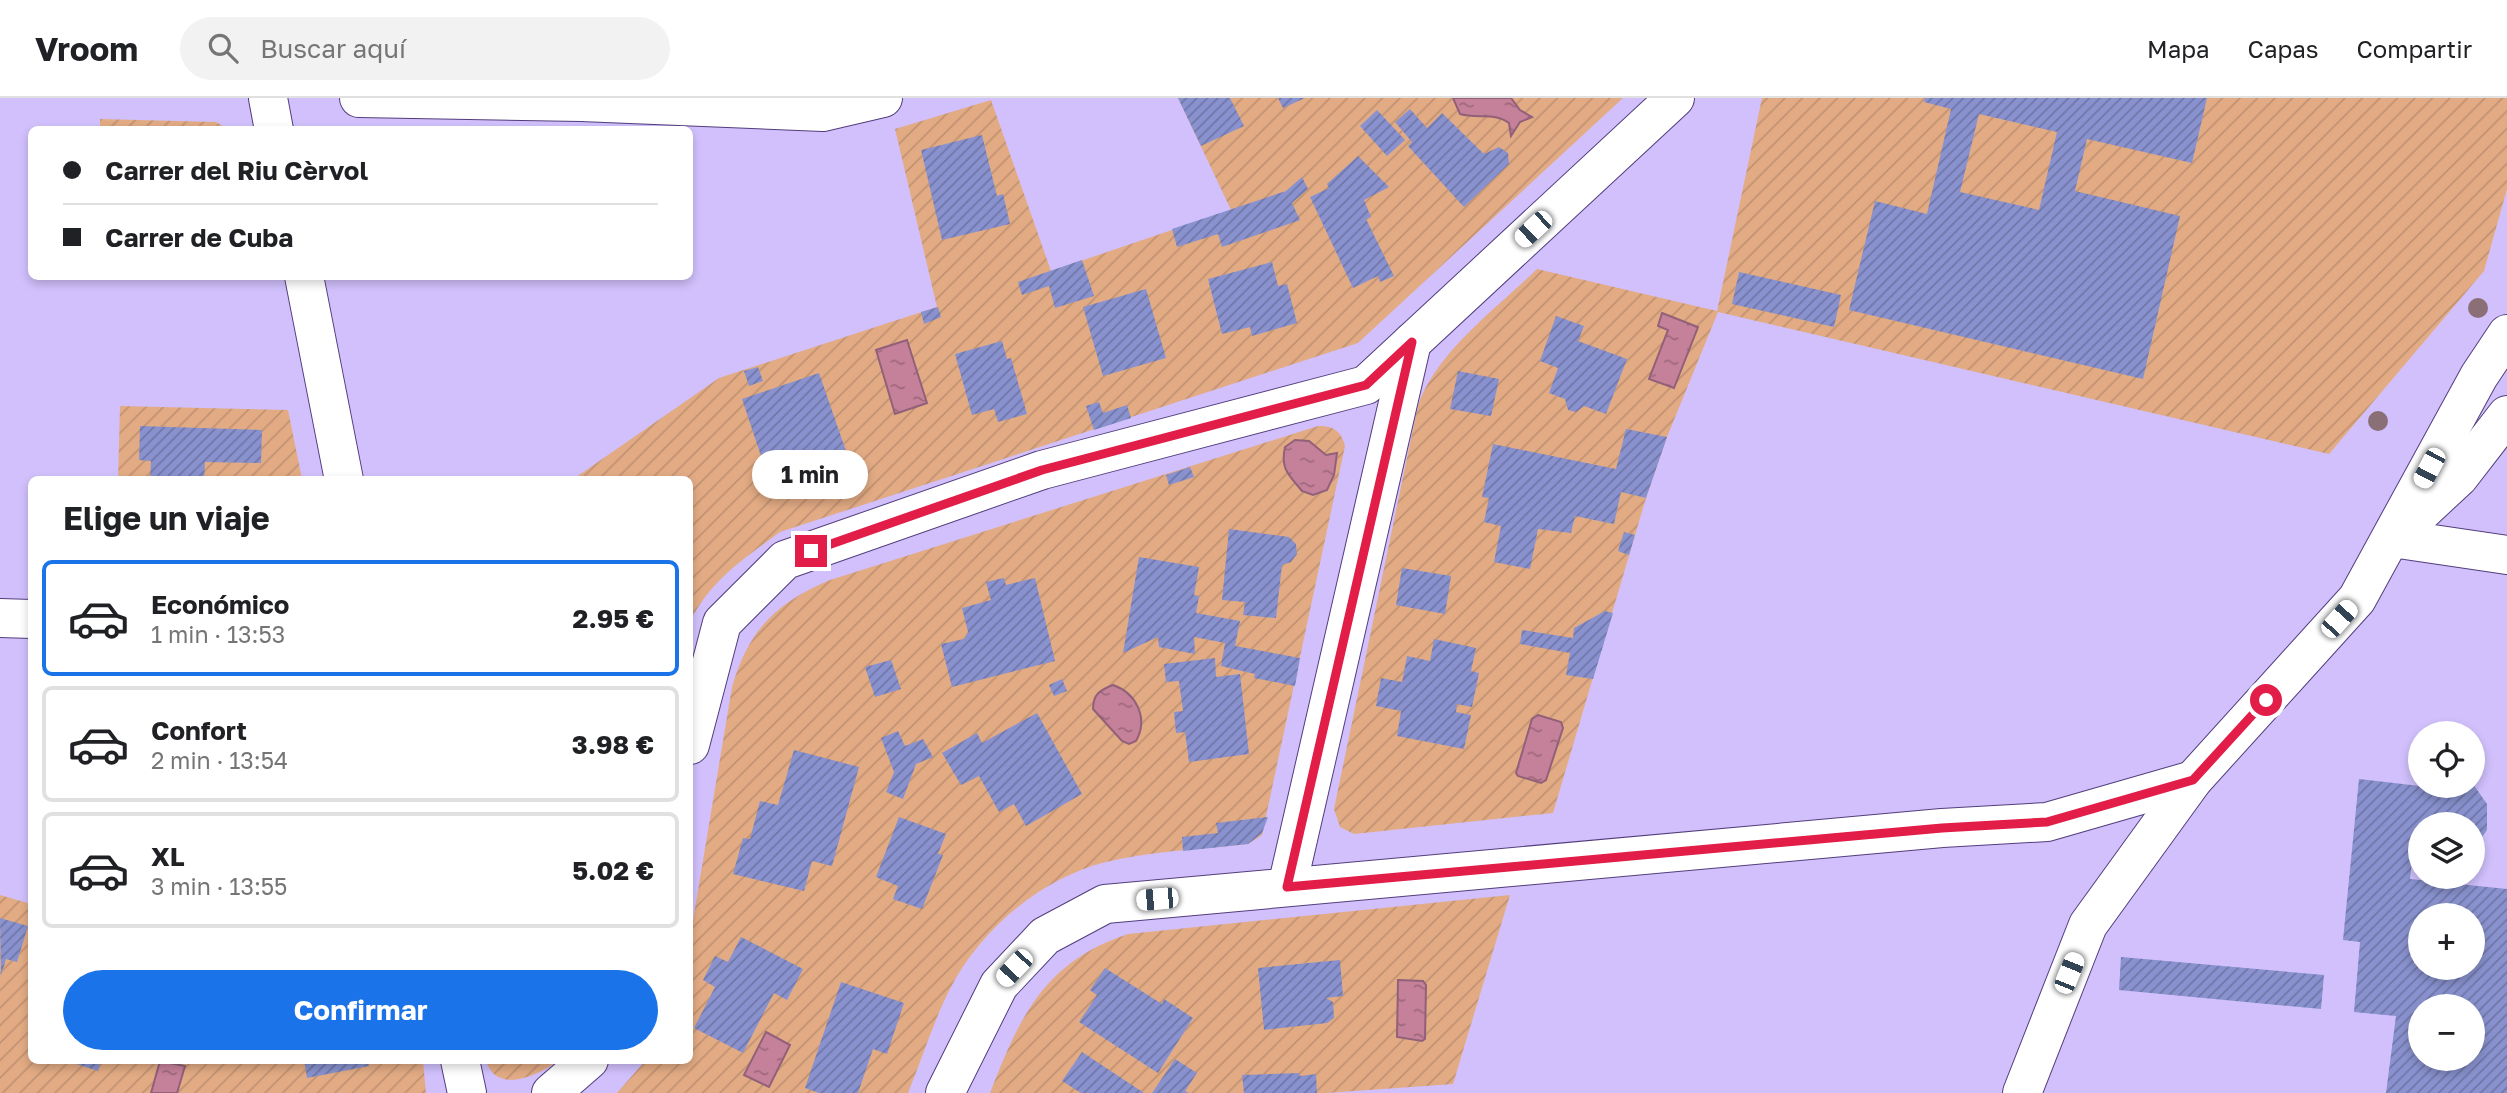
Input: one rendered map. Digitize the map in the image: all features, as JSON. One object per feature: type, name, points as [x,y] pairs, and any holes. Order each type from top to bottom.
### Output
[{"type":"street","points":[[268,98],[273,126]]},
{"type":"street","points":[[359,98],[581,100],[824,112],[883,98]]},
{"type":"street","points":[[693,734],[722,624],[785,560],[1042,470],[1366,385],[1675,98]]},
{"type":"street","points":[[305,280],[343,476]]},
{"type":"street","points":[[2022,1093],[2088,925],[2193,780],[2357,598],[2479,376],[2507,334]]},
{"type":"street","points":[[1287,887],[1412,342]]},
{"type":"street","points":[[2392,538],[2459,477],[2507,415]]},
{"type":"street","points":[[2392,538],[2507,555]]},
{"type":"street","points":[[0,618],[28,619]]},
{"type":"street","points":[[945,1093],[999,985],[1045,936],[1105,904],[1942,828],[2047,822],[2193,780]]},
{"type":"street","points":[[461,1064],[467,1093]]},
{"type":"street","points":[[551,1093],[584,1064]]},
{"type":"shaded area","points":[[1178,98],[1623,98],[1358,343],[780,532],[719,581],[693,616],[693,476],[578,476],[719,378],[937,307],[895,129],[991,100],[1051,271],[1231,210]]},
{"type":"shaded area","points":[[1762,98],[2507,98],[2507,189],[2484,271],[2329,454],[1718,312],[1667,437],[1646,498],[1553,813],[1354,834],[1340,827],[1334,809],[1418,405],[1427,385],[1439,366],[1469,332],[1537,269],[1717,311]]},
{"type":"shaded area","points":[[100,119],[216,122],[223,126],[100,126]]},
{"type":"shaded area","points":[[120,406],[288,410],[301,476],[118,476]]},
{"type":"shaded area","points":[[1318,426],[1336,430],[1345,446],[1262,835],[1248,844],[1159,853],[1106,862],[1058,880],[1015,909],[978,947],[950,989],[908,1093],[617,1093],[642,1064],[693,1064],[693,920],[732,687],[747,649],[767,620],[794,598],[830,580]]},
{"type":"shaded area","points":[[0,895],[28,903],[28,1064],[423,1064],[426,1093],[0,1093]]},
{"type":"shaded area","points":[[1510,895],[1453,1084],[1327,1093],[990,1093],[1025,1016],[1055,976],[1099,946],[1128,934]]},
{"type":"shaded area","points":[[488,1064],[553,1064],[538,1073],[517,1079],[507,1080],[491,1071]]},
{"type":"water","points":[[1453,98],[1511,98],[1520,110],[1532,117],[1520,122],[1511,136],[1509,123],[1498,118],[1460,114]]},
{"type":"water","points":[[1662,313],[1698,327],[1674,388],[1649,379],[1668,330],[1658,326]]},
{"type":"water","points":[[907,340],[927,403],[895,414],[876,350]]},
{"type":"water","points":[[1295,440],[1309,441],[1326,455],[1337,453],[1334,475],[1327,490],[1313,495],[1302,491],[1290,476],[1284,461],[1285,447]]},
{"type":"water","points":[[1113,685],[1128,694],[1138,707],[1140,732],[1136,741],[1129,744],[1122,741],[1093,709],[1098,693]]},
{"type":"water","points":[[1538,715],[1561,722],[1563,728],[1546,780],[1541,783],[1516,773],[1532,719]]},
{"type":"water","points":[[1398,980],[1423,981],[1426,985],[1425,1039],[1422,1041],[1397,1037]]},
{"type":"water","points":[[766,1032],[790,1045],[769,1087],[744,1075]]},
{"type":"water","points":[[159,1064],[185,1066],[177,1093],[151,1093]]},
{"type":"building","points":[[1178,98],[1230,98],[1244,126],[1201,146]]},
{"type":"building","points":[[1278,98],[1305,98],[1283,108]]},
{"type":"building","points":[[1925,98],[2207,98],[2192,163],[2087,139],[2075,191],[2180,216],[2143,379],[1849,310],[1875,201],[1927,214],[1951,109],[1924,102]],"holes":[[[1979,114],[2057,132],[2039,210],[1960,192]]]},
{"type":"building","points":[[1410,109],[1427,128],[1442,113],[1484,154],[1499,147],[1508,153],[1509,164],[1464,207],[1408,146],[1412,142],[1395,122]]},
{"type":"building","points":[[1377,110],[1405,140],[1387,156],[1360,126]]},
{"type":"building","points":[[982,135],[997,196],[1003,194],[1010,224],[942,240],[921,150]]},
{"type":"building","points":[[1358,156],[1389,187],[1364,200],[1371,217],[1366,219],[1394,276],[1380,282],[1378,276],[1353,288],[1310,197],[1329,188],[1327,184]]},
{"type":"building","points":[[1302,177],[1308,189],[1292,203],[1300,220],[1222,247],[1218,234],[1177,247],[1172,229],[1286,191]]},
{"type":"building","points":[[1082,260],[1094,296],[1055,308],[1049,286],[1022,295],[1018,282]]},
{"type":"building","points":[[1272,262],[1278,286],[1287,284],[1297,323],[1252,336],[1250,327],[1222,334],[1208,279]]},
{"type":"building","points":[[1739,272],[1841,295],[1834,327],[1732,304]]},
{"type":"building","points":[[1146,289],[1166,358],[1103,376],[1083,307]]},
{"type":"building","points":[[938,307],[941,317],[924,324],[921,312]]},
{"type":"building","points":[[1556,316],[1584,326],[1578,341],[1627,359],[1606,414],[1584,406],[1576,412],[1568,410],[1565,399],[1549,393],[1558,368],[1540,361]]},
{"type":"building","points":[[1002,341],[1007,359],[1011,358],[1027,414],[998,422],[994,409],[972,415],[955,354]]},
{"type":"building","points":[[758,367],[763,381],[749,386],[744,371]]},
{"type":"building","points":[[1458,371],[1499,379],[1491,416],[1450,409]]},
{"type":"building","points":[[819,373],[846,451],[792,470],[785,452],[762,459],[742,399]]},
{"type":"building","points":[[1099,402],[1103,413],[1127,405],[1131,418],[1094,430],[1086,406]]},
{"type":"building","points":[[140,426],[262,430],[261,463],[205,462],[204,476],[150,476],[151,461],[139,460]]},
{"type":"building","points":[[1626,429],[1667,437],[1646,498],[1621,492],[1614,524],[1575,516],[1571,533],[1538,529],[1530,569],[1494,562],[1501,526],[1484,522],[1489,498],[1482,497],[1493,444],[1616,469]]},
{"type":"building","points":[[1190,467],[1194,477],[1169,485],[1166,475]]},
{"type":"building","points":[[1229,529],[1289,537],[1296,544],[1297,554],[1291,562],[1282,565],[1276,618],[1243,615],[1245,602],[1222,600]]},
{"type":"building","points":[[1624,532],[1635,535],[1629,555],[1618,551]]},
{"type":"building","points":[[1139,557],[1199,567],[1194,595],[1199,596],[1196,613],[1240,621],[1235,646],[1300,658],[1295,686],[1254,678],[1255,674],[1221,666],[1225,643],[1194,637],[1195,654],[1159,647],[1158,637],[1123,653]]},
{"type":"building","points":[[1402,568],[1451,576],[1445,614],[1396,605]]},
{"type":"building","points":[[1004,578],[1006,585],[1035,578],[1055,661],[952,687],[941,644],[964,639],[968,632],[962,608],[991,600],[986,582]]},
{"type":"building","points":[[1605,611],[1613,613],[1593,679],[1566,675],[1570,653],[1520,644],[1522,630],[1573,638],[1574,628]]},
{"type":"building","points":[[1434,639],[1476,648],[1471,671],[1479,673],[1472,707],[1457,704],[1456,712],[1471,715],[1464,749],[1397,736],[1401,711],[1376,706],[1381,678],[1402,682],[1407,656],[1430,661]]},
{"type":"building","points":[[1215,658],[1216,677],[1240,674],[1249,754],[1189,762],[1185,732],[1176,733],[1174,712],[1183,711],[1179,681],[1166,682],[1164,664]]},
{"type":"building","points":[[891,660],[901,689],[875,697],[865,667]]},
{"type":"building","points":[[1062,679],[1067,691],[1054,696],[1049,685]]},
{"type":"building","points":[[1037,713],[1082,794],[1026,826],[1014,804],[999,812],[979,776],[961,785],[942,753],[977,733],[982,743]]},
{"type":"building","points":[[898,731],[905,746],[923,739],[933,757],[916,764],[903,799],[886,792],[894,772],[881,738]]},
{"type":"building","points":[[794,750],[859,767],[832,866],[812,861],[804,891],[733,874],[743,838],[750,839],[760,801],[778,805]]},
{"type":"building","points":[[2359,779],[2408,785],[2408,798],[2483,798],[2487,804],[2485,833],[2485,812],[2408,812],[2408,889],[2485,889],[2485,887],[2507,889],[2507,1093],[2386,1093],[2396,1016],[2354,1012],[2360,942],[2343,940]]},
{"type":"building","points":[[899,817],[946,834],[938,854],[943,855],[922,909],[893,899],[898,886],[876,877]]},
{"type":"building","points":[[1268,817],[1262,833],[1248,844],[1183,851],[1182,837],[1218,833],[1216,823]]},
{"type":"building","points":[[0,918],[28,926],[17,962],[6,959],[1,976]]},
{"type":"building","points":[[741,937],[803,969],[787,1000],[774,993],[743,1053],[694,1028],[715,987],[703,980],[715,956],[728,962]]},
{"type":"building","points":[[2121,957],[2324,975],[2321,1009],[2119,990]]},
{"type":"building","points":[[1340,960],[1343,996],[1326,998],[1333,1002],[1334,1018],[1327,1023],[1264,1030],[1258,968]]},
{"type":"building","points":[[1105,968],[1162,1004],[1164,999],[1193,1018],[1158,1073],[1079,1022],[1097,995],[1090,990]]},
{"type":"building","points":[[841,982],[904,1003],[887,1054],[873,1049],[858,1093],[819,1093],[805,1088]]},
{"type":"building","points":[[1082,1052],[1144,1093],[1081,1093],[1062,1081]]},
{"type":"building","points":[[1175,1059],[1197,1073],[1185,1091],[1189,1093],[1152,1093]]},
{"type":"building","points":[[76,1064],[100,1064],[98,1071]]},
{"type":"building","points":[[305,1064],[369,1064],[369,1066],[307,1078]]},
{"type":"building","points":[[1299,1073],[1300,1076],[1316,1074],[1317,1093],[1244,1093],[1242,1075]]},
{"type":"route","points":[[811,551],[1042,470],[1366,385],[1412,342],[1287,887],[1942,828],[2047,822],[2193,780],[2266,700]]}]
